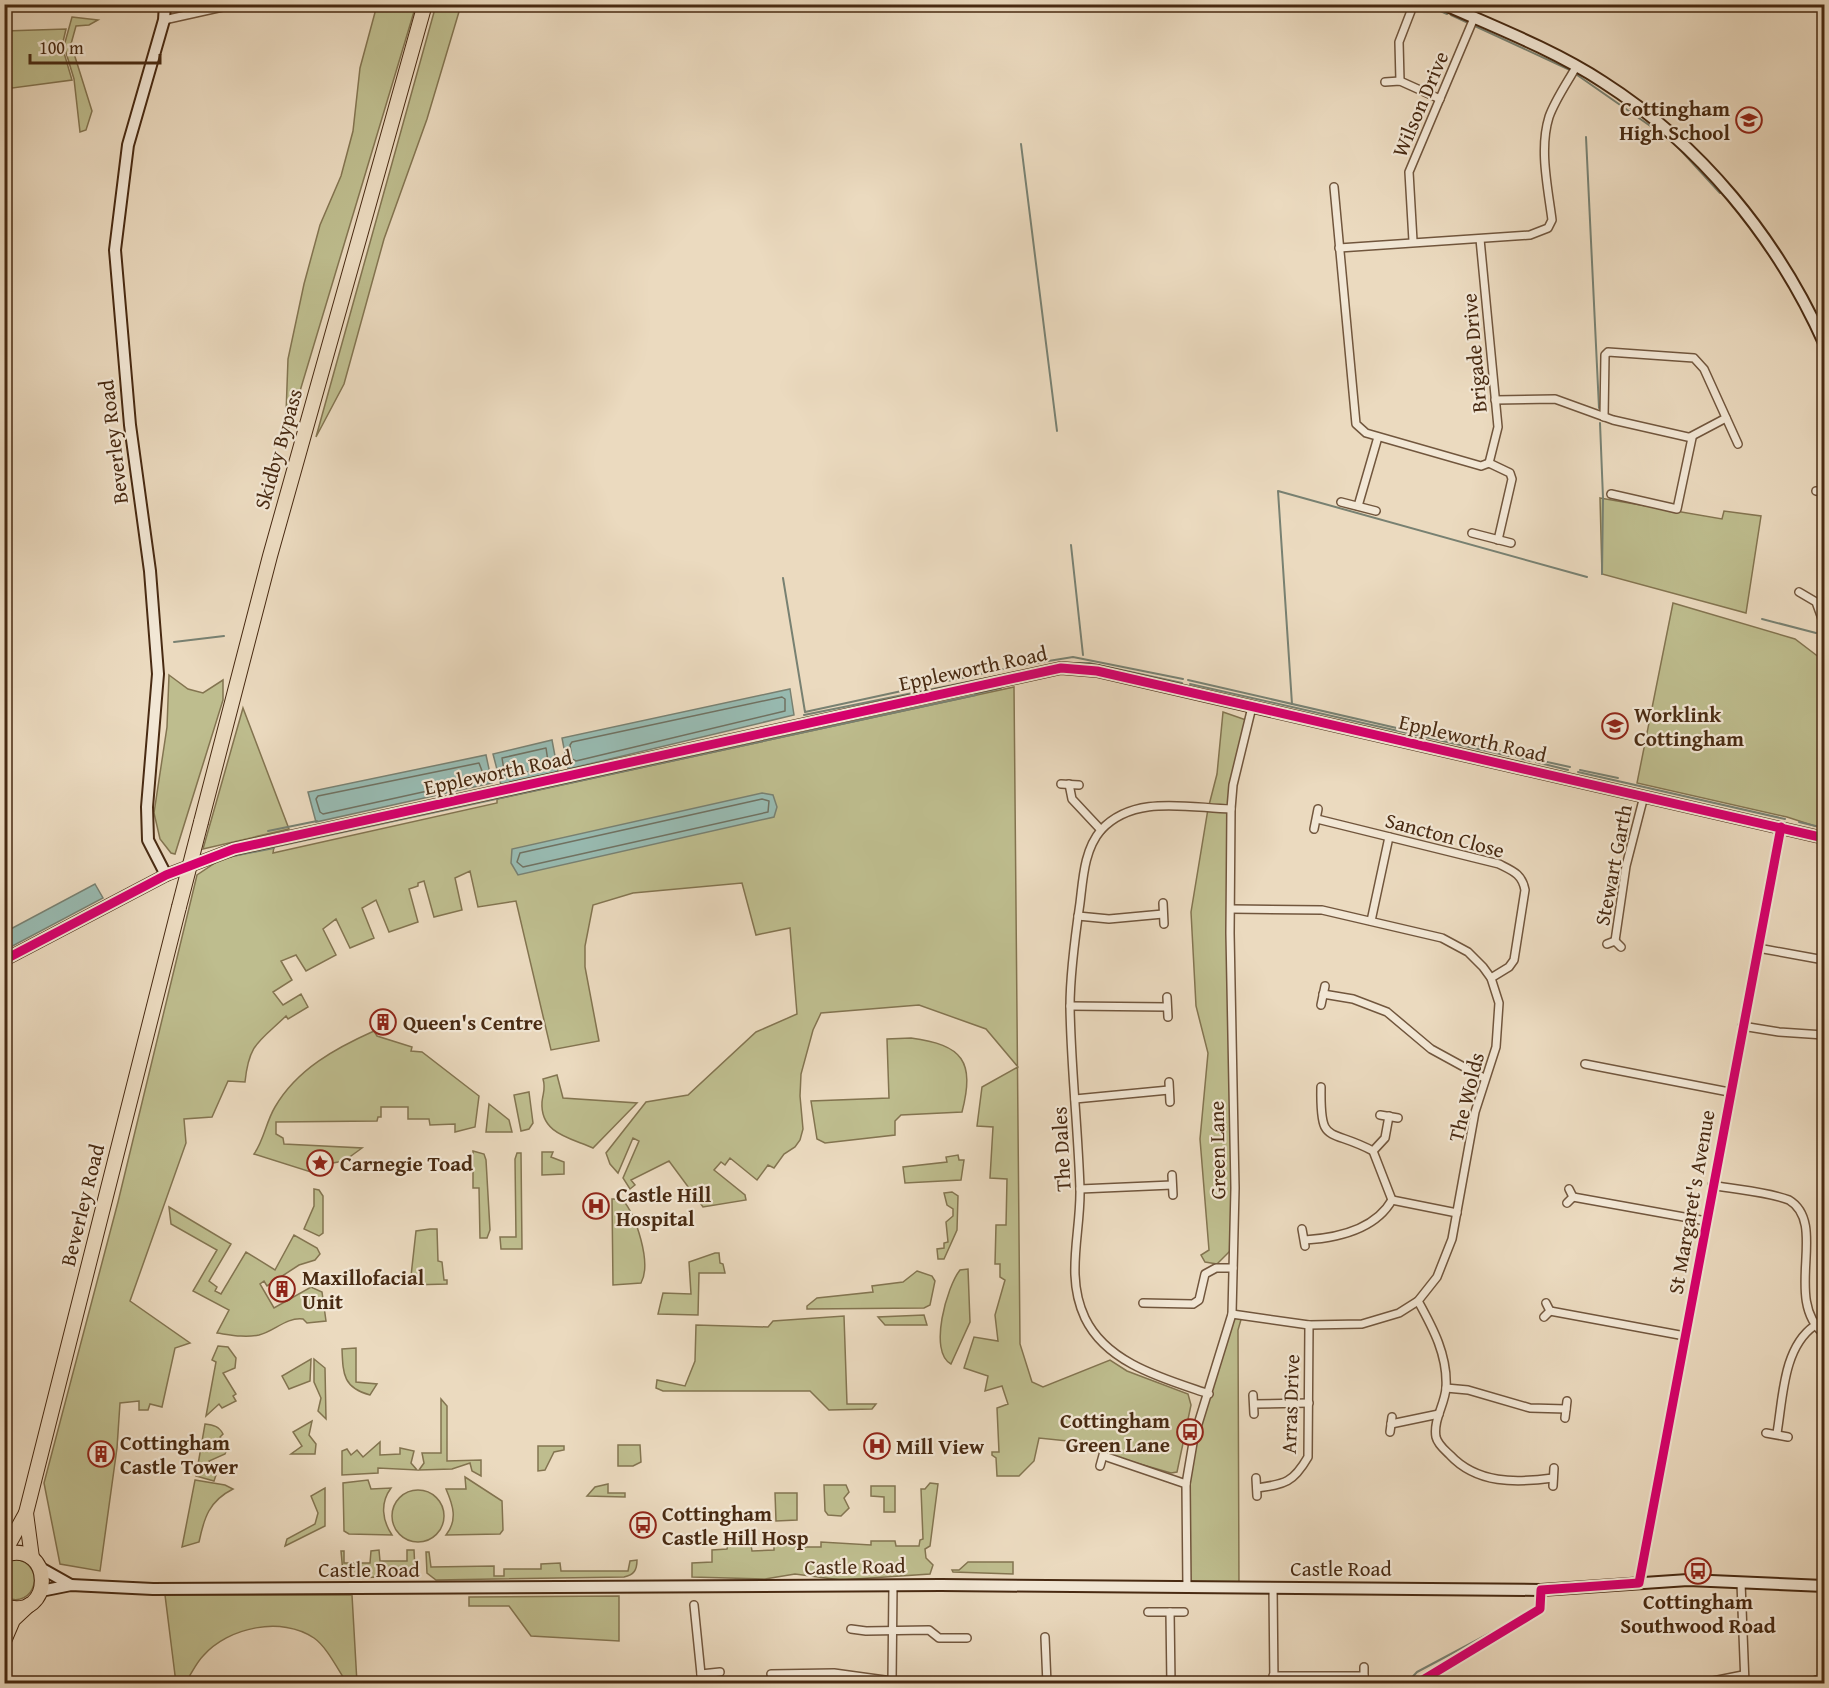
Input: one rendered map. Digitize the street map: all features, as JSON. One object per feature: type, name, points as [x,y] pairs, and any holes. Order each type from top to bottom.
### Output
[{"type":"highway","name":"Skidby Bypass","points":[[179,907],[268,566],[424,4]]},
{"type":"highway","name":"Beverley Road","points":[[4,1554],[26,1513],[179,907]]},
{"type":"highway","name":"Beverley Road","points":[[26,1513],[36,1562],[43,1583],[41,1591]]},
{"type":"highway","points":[[4,1554],[18,1553],[36,1562]]},
{"type":"highway","points":[[4,1641],[13,1620],[31,1604],[41,1591]]},
{"type":"highway","points":[[4,1606],[16,1608],[31,1604]]},
{"type":"street","name":"Beverley Road","points":[[165,4],[164,20],[128,145],[115,250],[130,425],[150,571],[158,674],[147,807],[148,840],[166,875]]},
{"type":"street","points":[[164,20],[236,4]]},
{"type":"street","points":[[1443,4],[1601,80],[1643,110],[1698,159],[1761,233],[1809,310],[1824,343]]},
{"type":"street","points":[[1400,81],[1400,42],[1410,11]]},
{"type":"street","name":"Wilson Drive","points":[[1413,241],[1409,172],[1474,18]]},
{"type":"street","points":[[1339,248],[1538,234],[1552,224],[1546,159],[1547,126],[1552,111],[1576,67]]},
{"type":"street","points":[[1385,82],[1400,81],[1440,99]]},
{"type":"street","points":[[1334,187],[1356,424],[1366,433],[1481,465],[1489,463],[1510,473],[1512,479],[1498,540]]},
{"type":"street","name":"Brigade Drive","points":[[1480,239],[1498,427],[1489,463]]},
{"type":"street","points":[[1604,417],[1605,355],[1612,351],[1694,358],[1704,369],[1738,444]]},
{"type":"street","points":[[1495,400],[1555,399],[1604,417],[1690,437],[1726,418]]},
{"type":"street","points":[[1358,506],[1378,436]]},
{"type":"street","points":[[1611,494],[1677,509],[1693,440],[1690,437]]},
{"type":"street","points":[[1816,491],[1824,492]]},
{"type":"street","points":[[1341,502],[1376,511]]},
{"type":"street","points":[[1472,533],[1511,543]]},
{"type":"street","points":[[1799,592],[1813,598],[1824,624]]},
{"type":"street","name":"Eppleworth Road","points":[[4,960],[166,875],[234,849],[1061,668],[1097,671],[1824,838]]},
{"type":"street","name":"Green Lane","points":[[1187,1588],[1186,1484],[1194,1437],[1232,1314],[1231,809],[1233,785],[1252,707]]},
{"type":"street","points":[[1061,784],[1079,785]]},
{"type":"street","points":[[1069,784],[1072,799],[1101,830],[1139,809],[1160,805],[1231,809]]},
{"type":"street","name":"Stewart Garth","points":[[1621,947],[1611,943],[1626,866],[1644,796]]},
{"type":"street","points":[[1314,829],[1318,809]]},
{"type":"street","name":"Sancton Close","points":[[1317,819],[1499,864],[1515,871],[1523,880],[1525,890],[1514,960],[1509,967],[1491,978]]},
{"type":"street","name":"St Margaret's Avenue","points":[[1639,1583],[1729,1092],[1781,827]]},
{"type":"street","name":"The Dales","points":[[1101,830],[1085,859],[1070,1006],[1080,1190],[1079,1237],[1074,1265],[1075,1294],[1086,1320],[1100,1338],[1130,1364],[1209,1394]]},
{"type":"street","points":[[1371,921],[1389,837]]},
{"type":"street","points":[[1163,903],[1164,924]]},
{"type":"street","name":"The Wolds","points":[[1231,909],[1322,910],[1442,938],[1468,952],[1491,978],[1499,1003],[1496,1047],[1484,1078],[1446,1259],[1437,1277],[1418,1301],[1382,1321],[1341,1326],[1309,1325],[1232,1314]]},
{"type":"street","points":[[1078,916],[1109,920],[1163,914]]},
{"type":"street","points":[[1758,948],[1824,960]]},
{"type":"street","points":[[1322,1005],[1325,986]]},
{"type":"street","points":[[1323,994],[1353,999],[1387,1012],[1431,1049],[1484,1078]]},
{"type":"street","points":[[1167,997],[1168,1017]]},
{"type":"street","points":[[1070,1006],[1167,1007]]},
{"type":"street","points":[[1742,1026],[1779,1032],[1824,1035]]},
{"type":"street","points":[[1585,1064],[1729,1092]]},
{"type":"street","points":[[1075,1099],[1169,1086],[1170,1102]]},
{"type":"street","points":[[1321,1087],[1317,1095],[1322,1125],[1330,1134],[1355,1141],[1373,1151],[1392,1200]]},
{"type":"street","points":[[1380,1115],[1398,1118]]},
{"type":"street","points":[[1373,1151],[1385,1137],[1389,1116]]},
{"type":"street","points":[[1172,1175],[1173,1195]]},
{"type":"street","points":[[1080,1190],[1172,1185]]},
{"type":"street","points":[[1712,1185],[1789,1200],[1801,1207],[1811,1217],[1814,1224]]},
{"type":"street","points":[[1569,1189],[1573,1197]]},
{"type":"street","points":[[1573,1197],[1706,1221]]},
{"type":"street","points":[[1567,1203],[1573,1197]]},
{"type":"street","points":[[1392,1200],[1457,1213]]},
{"type":"street","points":[[1302,1229],[1305,1243],[1351,1233],[1376,1217],[1392,1200]]},
{"type":"street","points":[[1143,1304],[1193,1304],[1199,1300],[1204,1274],[1216,1268],[1233,1269]]},
{"type":"street","points":[[1814,1271],[1808,1302],[1814,1326],[1824,1334]]},
{"type":"street","points":[[1418,1301],[1438,1338],[1446,1388],[1438,1414],[1436,1437],[1440,1445],[1460,1466],[1470,1472],[1508,1481],[1553,1482],[1554,1468]]},
{"type":"street","points":[[1546,1303],[1547,1314],[1685,1336]]},
{"type":"street","name":"Arras Drive","points":[[1257,1488],[1283,1485],[1298,1474],[1308,1457],[1309,1325]]},
{"type":"street","points":[[1777,1433],[1793,1350],[1804,1333],[1814,1326]]},
{"type":"street","points":[[1446,1388],[1468,1390],[1530,1408],[1566,1409]]},
{"type":"street","points":[[1254,1395],[1254,1413]]},
{"type":"street","points":[[1564,1418],[1567,1401]]},
{"type":"street","points":[[1254,1404],[1309,1403]]},
{"type":"street","points":[[1391,1424],[1438,1414]]},
{"type":"street","points":[[1766,1433],[1777,1433],[1788,1437]]},
{"type":"street","points":[[1100,1466],[1105,1448]]},
{"type":"street","points":[[1104,1456],[1186,1484]]},
{"type":"street","name":"Arras Drive","points":[[1256,1478],[1257,1496]]},
{"type":"street","name":"Castle Road","points":[[36,1562],[72,1585]]},
{"type":"street","name":"Castle Road","points":[[41,1591],[72,1585],[153,1589],[892,1585],[1541,1590],[1688,1580],[1824,1586]]},
{"type":"street","points":[[1741,1583],[1745,1683]]},
{"type":"street","points":[[889,1682],[892,1585]]},
{"type":"street","points":[[1273,1587],[1273,1680],[1364,1680],[1364,1667]]},
{"type":"street","points":[[1416,1683],[1540,1609],[1541,1590]]},
{"type":"street","points":[[694,1605],[702,1683]]},
{"type":"street","points":[[1148,1612],[1184,1612]]},
{"type":"street","points":[[1170,1612],[1171,1683]]},
{"type":"street","points":[[851,1629],[929,1630],[939,1638],[967,1638]]},
{"type":"street","points":[[1045,1637],[1047,1683]]},
{"type":"street","points":[[701,1674],[720,1672]]},
{"type":"street","points":[[771,1674],[834,1673],[870,1681],[988,1683]]},
{"type":"street","points":[[788,1674],[788,1683]]},
{"type":"street","points":[[1698,1683],[1743,1675]]},
{"type":"shaded area","points":[[377,5],[416,5],[285,441],[288,359],[304,284],[320,225],[341,176],[353,131],[360,68]]},
{"type":"shaded area","points":[[436,5],[461,5],[427,119],[384,239],[344,384],[316,437]]},
{"type":"shaded area","points":[[72,17],[98,20],[89,25],[76,26],[71,44],[92,111],[86,130],[80,132],[74,79],[64,46]]},
{"type":"shaded area","points":[[66,29],[62,46],[72,80],[5,89],[5,31]]},
{"type":"shaded area","points":[[1600,498],[1722,519],[1724,511],[1761,516],[1746,613],[1602,574]]},
{"type":"shaded area","points":[[1673,603],[1795,639],[1824,661],[1824,829],[1787,817],[1637,783]]},
{"type":"shaded area","points":[[169,675],[188,689],[203,693],[223,680],[223,700],[175,854],[171,853],[160,839],[154,813],[167,727]]},
{"type":"shaded area","points":[[1014,687],[1017,1066],[986,1029],[919,1005],[821,1013],[813,1030],[801,1074],[803,1129],[800,1140],[795,1147],[784,1154],[774,1168],[768,1165],[757,1180],[730,1158],[725,1165],[721,1162],[714,1170],[745,1195],[746,1200],[703,1207],[669,1161],[631,1180],[635,1185],[630,1189],[623,1178],[639,1141],[633,1138],[618,1173],[610,1164],[606,1153],[646,1102],[688,1095],[756,1032],[797,1014],[790,928],[756,935],[742,883],[633,893],[593,905],[585,946],[585,967],[599,1041],[551,1050],[516,901],[478,907],[470,871],[455,878],[462,910],[434,917],[424,881],[409,889],[418,922],[389,932],[376,900],[362,908],[374,938],[350,948],[336,919],[323,929],[336,955],[306,971],[296,955],[281,961],[292,980],[273,992],[283,1005],[301,994],[308,1007],[288,1019],[286,1016],[262,1038],[249,1059],[245,1082],[228,1081],[212,1117],[184,1119],[186,1143],[130,1301],[190,1343],[175,1348],[162,1407],[150,1404],[148,1410],[139,1410],[139,1401],[120,1403],[117,1448],[100,1571],[60,1564],[44,1483],[118,1202],[197,875],[221,859],[274,847],[273,853],[497,803],[497,799]]},
{"type":"shaded area","points":[[243,708],[289,829],[203,849]]},
{"type":"shaded area","points":[[1223,712],[1249,721],[1231,809],[1234,1247],[1217,1264],[1205,1262],[1201,1255],[1209,1250],[1200,1139],[1208,1053],[1196,1006],[1191,912],[1208,809],[1217,774]]},
{"type":"shaded area","points":[[374,1031],[377,1036],[412,1047],[411,1051],[422,1052],[479,1096],[475,1127],[455,1132],[455,1124],[430,1125],[429,1119],[408,1119],[408,1107],[381,1107],[381,1117],[378,1117],[377,1121],[276,1122],[276,1134],[283,1138],[284,1144],[362,1148],[344,1161],[327,1164],[314,1173],[254,1154],[275,1107],[294,1081],[332,1052]]},
{"type":"shaded area","points":[[911,1038],[943,1045],[961,1058],[967,1080],[962,1112],[901,1115],[895,1121],[895,1135],[825,1143],[817,1139],[811,1101],[889,1098],[887,1039]]},
{"type":"shaded area","points":[[1017,1067],[1020,1344],[1032,1382],[1043,1387],[1110,1360],[1127,1371],[1188,1394],[1191,1405],[1177,1472],[1171,1473],[1112,1456],[1107,1445],[1039,1438],[1034,1461],[1019,1476],[997,1476],[996,1458],[992,1452],[999,1452],[997,1408],[1008,1404],[1002,1386],[985,1391],[988,1376],[964,1368],[974,1337],[998,1341],[995,1315],[1005,1280],[1000,1277],[1000,1264],[995,1264],[996,1225],[1006,1225],[1007,1179],[990,1178],[993,1127],[977,1126],[982,1087]]},
{"type":"shaded area","points":[[557,1075],[563,1098],[637,1103],[593,1148],[558,1133],[546,1121],[542,1102],[543,1079]]},
{"type":"shaded area","points":[[529,1092],[533,1123],[529,1129],[521,1131],[514,1095]]},
{"type":"shaded area","points":[[489,1104],[509,1120],[512,1132],[486,1132]]},
{"type":"shaded area","points":[[473,1151],[484,1154],[486,1160],[490,1230],[487,1238],[480,1238],[479,1188],[473,1188]]},
{"type":"shaded area","points":[[542,1152],[553,1152],[551,1157],[564,1162],[564,1174],[542,1175]]},
{"type":"shaded area","points":[[517,1153],[521,1153],[522,1249],[501,1249],[500,1237],[516,1237],[515,1159]]},
{"type":"shaded area","points":[[958,1155],[959,1160],[964,1160],[961,1180],[905,1183],[903,1167],[947,1162],[946,1157]]},
{"type":"shaded area","points":[[314,1189],[319,1190],[323,1196],[323,1233],[319,1236],[304,1229],[314,1206]]},
{"type":"shaded area","points":[[952,1192],[958,1196],[957,1230],[944,1259],[938,1259],[937,1249],[944,1248],[944,1243],[948,1242],[946,1222],[953,1216],[953,1209],[947,1205],[944,1193]]},
{"type":"shaded area","points":[[612,1199],[622,1199],[637,1227],[645,1264],[641,1283],[613,1285]]},
{"type":"shaded area","points":[[169,1207],[231,1244],[209,1281],[217,1287],[215,1291],[221,1294],[246,1252],[275,1270],[294,1235],[317,1248],[320,1254],[315,1260],[299,1265],[267,1286],[264,1281],[260,1284],[274,1308],[311,1287],[322,1292],[326,1321],[307,1323],[303,1319],[291,1320],[254,1336],[217,1333],[229,1310],[193,1291],[217,1250],[171,1224]]},
{"type":"shaded area","points":[[437,1229],[438,1261],[442,1262],[444,1280],[447,1280],[447,1284],[410,1285],[416,1231]]},
{"type":"shaded area","points":[[719,1253],[720,1263],[723,1264],[725,1273],[699,1273],[698,1315],[658,1314],[663,1293],[691,1294],[689,1262]]},
{"type":"shaded area","points":[[968,1269],[970,1322],[951,1364],[944,1357],[941,1346],[942,1319],[955,1278],[960,1270]]},
{"type":"shaded area","points":[[917,1271],[932,1276],[935,1281],[930,1305],[924,1308],[807,1309],[807,1306],[817,1298],[873,1292],[872,1286],[903,1282]]},
{"type":"shaded area","points":[[1232,1314],[1242,1316],[1238,1330],[1239,1587],[1187,1588],[1186,1484],[1194,1437]]},
{"type":"shaded area","points":[[924,1315],[927,1325],[885,1325],[878,1317]]},
{"type":"shaded area","points":[[844,1316],[847,1404],[876,1404],[872,1409],[829,1410],[810,1391],[663,1391],[656,1388],[657,1380],[685,1386],[695,1361],[696,1325],[768,1327],[773,1321]]},
{"type":"shaded area","points":[[218,1346],[228,1347],[236,1358],[235,1368],[223,1373],[236,1394],[233,1396],[236,1401],[222,1408],[219,1404],[206,1416],[216,1362],[212,1360]]},
{"type":"shaded area","points":[[356,1348],[356,1382],[377,1384],[370,1395],[354,1388],[344,1373],[342,1349]]},
{"type":"shaded area","points":[[311,1359],[310,1381],[289,1389],[282,1376]]},
{"type":"shaded area","points":[[314,1359],[325,1368],[326,1419],[318,1411],[321,1398],[314,1382]]},
{"type":"shaded area","points":[[441,1399],[447,1406],[447,1461],[481,1460],[481,1476],[472,1471],[470,1463],[452,1469],[419,1470],[424,1463],[422,1453],[441,1453]]},
{"type":"shaded area","points":[[312,1421],[309,1435],[316,1444],[315,1454],[291,1454],[302,1446],[293,1432]]},
{"type":"shaded area","points":[[205,1424],[220,1429],[223,1434],[220,1437],[227,1449],[225,1454],[209,1461],[216,1475],[214,1481],[196,1476]]},
{"type":"shaded area","points":[[380,1442],[380,1455],[400,1454],[400,1448],[414,1451],[411,1463],[417,1470],[378,1468],[378,1473],[342,1475],[342,1451],[347,1449],[351,1455],[357,1450],[363,1457]]},
{"type":"shaded area","points":[[618,1445],[640,1445],[641,1462],[633,1466],[618,1466]]},
{"type":"shaded area","points":[[538,1446],[564,1446],[564,1450],[554,1452],[545,1470],[538,1471]]},
{"type":"shaded area","points":[[465,1477],[502,1501],[503,1530],[500,1534],[446,1535],[452,1524],[453,1512],[446,1489],[466,1489]]},
{"type":"shaded area","points":[[195,1480],[225,1485],[233,1489],[218,1499],[209,1511],[199,1542],[182,1547]]},
{"type":"shaded area","points":[[368,1480],[371,1489],[391,1488],[385,1500],[384,1517],[392,1535],[349,1534],[344,1531],[343,1483]]},
{"type":"shaded area","points":[[930,1483],[938,1484],[930,1546],[925,1549],[926,1558],[933,1565],[930,1574],[841,1580],[795,1574],[765,1579],[692,1577],[692,1563],[712,1562],[712,1550],[727,1549],[728,1545],[751,1545],[752,1551],[774,1550],[774,1542],[799,1541],[800,1547],[821,1547],[821,1542],[871,1545],[871,1541],[895,1541],[896,1546],[919,1546],[920,1540],[923,1539],[921,1489],[925,1489]]},
{"type":"shaded area","points":[[608,1484],[608,1493],[625,1493],[625,1497],[587,1496],[595,1487]]},
{"type":"shaded area","points":[[824,1485],[846,1485],[849,1492],[844,1498],[849,1508],[841,1516],[828,1515],[825,1511]]},
{"type":"shaded area","points":[[871,1486],[895,1486],[895,1512],[884,1512],[884,1497],[871,1496]]},
{"type":"shaded area","points":[[325,1488],[325,1526],[285,1546],[287,1539],[315,1524],[318,1513],[311,1496]]},
{"type":"shaded area","points":[[413,1490],[423,1490],[432,1494],[440,1502],[444,1516],[440,1530],[432,1538],[423,1542],[413,1542],[404,1538],[396,1530],[392,1521],[392,1511],[396,1502],[404,1494]]},
{"type":"shaded area","points":[[775,1493],[797,1493],[797,1520],[776,1521]]},
{"type":"shaded area","points":[[379,1550],[380,1561],[407,1561],[407,1550],[414,1550],[415,1570],[412,1576],[350,1578],[343,1573],[341,1551],[344,1551],[344,1563],[370,1563],[371,1551]]},
{"type":"shaded area","points":[[426,1552],[429,1552],[431,1567],[494,1566],[494,1576],[504,1576],[504,1569],[541,1569],[541,1564],[560,1563],[561,1571],[628,1571],[630,1561],[637,1560],[637,1564],[633,1573],[624,1577],[436,1580],[427,1573]]},
{"type":"shaded area","points":[[15,1559],[32,1569],[34,1585],[24,1598],[15,1600],[5,1597],[4,1563]]},
{"type":"shaded area","points":[[968,1562],[1013,1562],[1013,1574],[953,1572],[952,1570],[959,1570]]},
{"type":"shaded area","points":[[165,1595],[352,1595],[357,1683],[347,1683],[328,1653],[314,1638],[287,1627],[271,1626],[241,1632],[226,1638],[203,1656],[185,1683],[176,1683]]},
{"type":"shaded area","points":[[619,1596],[619,1641],[531,1636],[509,1606],[469,1606],[469,1597]]},
{"type":"water","points":[[790,689],[794,715],[568,769],[562,738]]},
{"type":"water","points":[[552,740],[558,772],[501,785],[493,754]]},
{"type":"water","points":[[486,755],[492,783],[316,822],[308,792]]},
{"type":"water","points":[[762,793],[773,795],[777,807],[774,817],[518,875],[511,863],[512,849]]},
{"type":"water","points":[[95,884],[103,898],[5,950],[5,932]]},
{"type":"waterway","points":[[1425,4],[1447,14]]},
{"type":"waterway","points":[[1451,15],[1570,70],[1669,139]]},
{"type":"waterway","points":[[1586,137],[1599,408]]},
{"type":"waterway","points":[[1021,144],[1057,431]]},
{"type":"waterway","points":[[1675,144],[1720,193]]},
{"type":"waterway","points":[[1600,423],[1603,498],[1602,574]]},
{"type":"waterway","points":[[1292,704],[1278,491],[1587,577]]},
{"type":"waterway","points":[[1071,545],[1083,655]]},
{"type":"waterway","points":[[783,578],[805,712],[1003,669]]},
{"type":"waterway","points":[[1762,619],[1816,633]]},
{"type":"waterway","points":[[174,642],[224,636]]},
{"type":"waterway","points":[[1012,667],[1073,657],[1183,679]]},
{"type":"waterway","points":[[1066,663],[1089,663],[1182,683]]},
{"type":"waterway","points":[[804,715],[1057,664]]},
{"type":"waterway","points":[[1188,680],[1401,729]]},
{"type":"waterway","points":[[1190,684],[1509,756]]},
{"type":"waterway","points":[[975,694],[1001,688]]},
{"type":"waterway","points":[[274,847],[976,695]]},
{"type":"waterway","points":[[1405,730],[1509,753]]},
{"type":"waterway","points":[[1514,755],[1533,759]]},
{"type":"waterway","points":[[1516,757],[1531,761]]},
{"type":"waterway","points":[[1538,760],[1570,767]]},
{"type":"waterway","points":[[1536,762],[1568,770]]},
{"type":"waterway","points":[[1580,770],[1618,778]]},
{"type":"waterway","points":[[1578,772],[1785,819]]},
{"type":"waterway","points":[[268,831],[317,821]]},
{"type":"waterway","points":[[1799,822],[1824,828]]},
{"type":"waterway","points":[[223,858],[274,848]]},
{"type":"waterway","points":[[1406,1684],[1417,1672],[1509,1623]]},
{"type":"cycle path","points":[[4,960],[166,875],[234,849],[1061,668],[1097,671],[1824,838]]},
{"type":"cycle path","points":[[1416,1684],[1540,1609],[1541,1590],[1639,1583],[1781,827]]},
{"type":"place","name":"Cottingham High School","points":[[1749,120]]},
{"type":"place","name":"Worklink Cottingham","points":[[1615,726]]},
{"type":"place","name":"Queen's Centre","points":[[383,1022]]},
{"type":"place","name":"Carnegie Toad","points":[[320,1163]]},
{"type":"place","name":"Castle Hill Hospital","points":[[596,1206]]},
{"type":"place","name":"Maxillofacial Unit","points":[[282,1289]]},
{"type":"place","name":"Cottingham Green Lane","points":[[1190,1432]]},
{"type":"place","name":"Mill View","points":[[877,1446]]},
{"type":"place","name":"Cottingham Castle Tower","points":[[101,1454]]},
{"type":"place","name":"Cottingham Castle Hill Hosp","points":[[643,1525]]},
{"type":"place","name":"Cottingham Southwood Road","points":[[1698,1571]]}]
